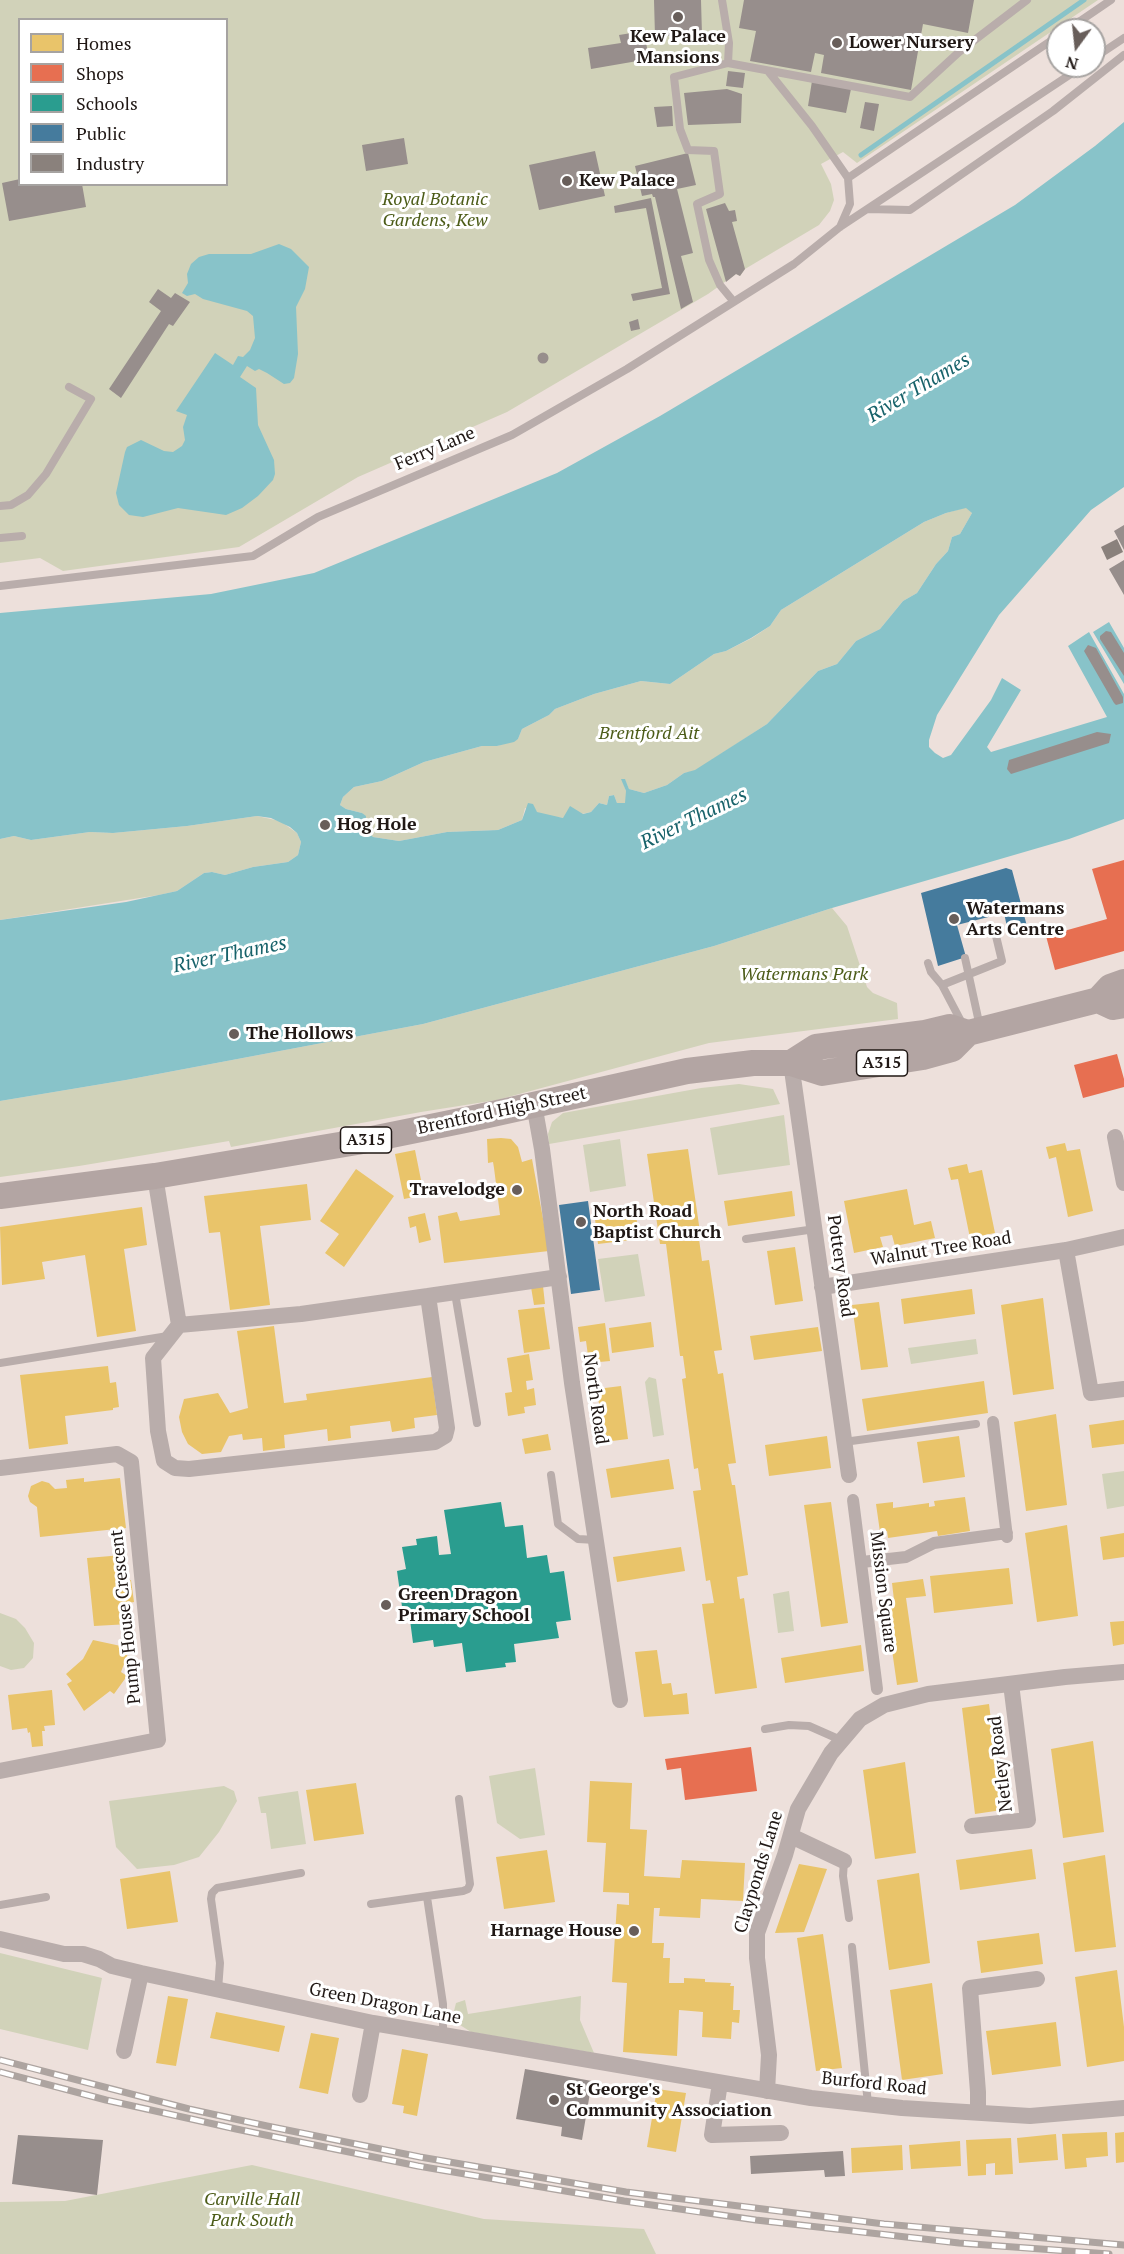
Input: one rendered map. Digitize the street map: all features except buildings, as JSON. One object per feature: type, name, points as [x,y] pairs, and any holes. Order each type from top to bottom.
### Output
[{"type":"main road","name":"Brentford High Street","points":[[0,1196],[155,1176],[380,1137],[670,1073],[724,1065],[791,1063],[822,1073],[923,1057],[952,1049],[974,1032],[1098,1000],[1110,987],[1124,982]]},
{"type":"main road","name":"Brentford High Street","points":[[1098,1000],[1113,1007],[1124,1005]]},
{"type":"street","name":"Pottery Road","points":[[791,1063],[849,1475]]},
{"type":"street","name":"North Road","points":[[534,1104],[542,1149],[572,1383],[620,1700]]},
{"type":"street","points":[[1115,1137],[1124,1183]]},
{"type":"street","points":[[155,1176],[174,1331]]},
{"type":"street","name":"Walnut Tree Road","points":[[822,1287],[1066,1250],[1124,1237]]},
{"type":"street","points":[[1066,1250],[1090,1393],[1124,1389]]},
{"type":"street","points":[[428,1296],[447,1428],[445,1436],[435,1442],[189,1469],[175,1468],[164,1461],[158,1431],[153,1358],[174,1331],[559,1277]]},
{"type":"street","points":[[862,1562],[906,1557],[934,1543],[1007,1535],[993,1422]]},
{"type":"street","name":"Pump House Crescent","points":[[0,1468],[117,1454],[131,1462],[158,1740],[0,1771]]},
{"type":"street","name":"Mission Square","points":[[853,1500],[877,1689]]},
{"type":"street","points":[[1011,1684],[1124,1672]]},
{"type":"street","name":"Clayponds Lane","points":[[767,2091],[769,2055],[757,1958],[757,1933],[802,1800],[831,1753],[861,1719],[884,1705],[928,1694],[1011,1684]]},
{"type":"street","name":"Netley Road","points":[[972,1826],[1028,1820],[1011,1684]]},
{"type":"street","points":[[791,1836],[844,1861]]},
{"type":"street","name":"Green Dragon Lane","points":[[0,1939],[64,1954],[82,1954],[112,1966],[141,1973],[373,2024],[767,2091]]},
{"type":"street","points":[[124,2051],[141,1973]]},
{"type":"street","points":[[978,2112],[970,1988],[1037,1978]]},
{"type":"street","points":[[360,2096],[373,2024]]},
{"type":"street","points":[[720,2083],[712,2135],[781,2133]]},
{"type":"street","name":"Burford Road","points":[[767,2091],[868,2104],[1050,2116],[1124,2108]]},
{"type":"lane","points":[[722,0],[729,43],[728,63]]},
{"type":"lane","points":[[734,302],[720,285],[709,260],[697,204],[720,194],[714,151],[688,150],[680,129],[674,77],[728,63],[909,97],[959,52],[1027,0]]},
{"type":"lane","points":[[1085,18],[1111,0]]},
{"type":"lane","points":[[1106,50],[1124,38]]},
{"type":"lane","points":[[848,178],[1046,44]]},
{"type":"lane","points":[[868,209],[910,210],[1053,111],[1124,56]]},
{"type":"lane","points":[[768,71],[812,126],[848,178],[850,204],[840,227]]},
{"type":"lane","name":"Ferry Lane","points":[[0,586],[254,556],[318,517],[512,435],[627,369],[811,253],[840,227],[1065,78]]},
{"type":"lane","points":[[0,506],[11,506],[28,495],[46,474],[91,399],[69,387]]},
{"type":"lane","points":[[0,538],[22,536]]},
{"type":"lane","points":[[942,985],[1002,961],[996,936]]},
{"type":"lane","points":[[965,958],[974,1032]]},
{"type":"lane","points":[[928,963],[955,1012],[974,1032]]},
{"type":"lane","points":[[746,1239],[815,1229]]},
{"type":"lane","points":[[455,1293],[477,1423]]},
{"type":"lane","points":[[0,1363],[174,1331]]},
{"type":"lane","points":[[844,1442],[976,1424]]},
{"type":"lane","points":[[551,1474],[558,1524],[578,1539],[596,1540]]},
{"type":"lane","points":[[765,1729],[789,1725],[808,1726],[843,1741]]},
{"type":"lane","points":[[371,1904],[468,1889],[470,1884],[459,1799]]},
{"type":"lane","points":[[844,1861],[843,1876],[849,1918]]},
{"type":"lane","points":[[218,1990],[220,1963],[213,1893],[217,1888],[301,1873]]},
{"type":"lane","points":[[427,1896],[442,1995],[443,2036]]},
{"type":"lane","points":[[0,1905],[46,1898]]},
{"type":"lane","points":[[852,1947],[868,2104]]},
{"type":"green space","name":"Royal Botanic Gardens, Kew","points":[[0,0],[1098,0],[1071,18],[1046,18],[1046,35],[857,163],[843,152],[821,164],[831,184],[834,200],[830,211],[819,225],[745,269],[740,276],[736,274],[708,294],[507,412],[358,477],[239,547],[63,571],[40,558],[0,563]]},
{"type":"green space","name":"Brentford Ait","points":[[967,507],[972,513],[960,534],[952,537],[948,551],[936,564],[917,593],[903,601],[880,629],[856,641],[837,664],[818,671],[767,724],[695,771],[684,773],[667,785],[644,793],[629,789],[625,780],[622,779],[626,791],[626,803],[617,803],[614,795],[609,796],[607,805],[599,803],[591,812],[563,818],[547,816],[525,808],[522,820],[498,830],[447,832],[399,841],[373,837],[364,828],[362,813],[340,805],[343,797],[354,787],[382,781],[424,762],[482,746],[497,746],[518,739],[522,729],[549,715],[555,709],[594,694],[641,681],[670,684],[714,654],[726,651],[752,638],[770,626],[781,610],[924,522]]},
{"type":"green space","points":[[257,816],[280,821],[297,833],[301,842],[298,855],[288,862],[253,867],[225,875],[204,873],[177,891],[159,895],[0,920],[0,839],[14,836],[31,840],[90,832],[113,833]]},
{"type":"green space","name":"Watermans Park","points":[[832,908],[847,926],[867,987],[873,993],[897,1003],[898,1019],[709,1043],[497,1100],[231,1147],[229,1141],[0,1177],[0,1101],[126,1080],[423,1024],[714,946]]},
{"type":"green space","points":[[739,1084],[773,1089],[780,1104],[549,1144],[548,1134],[552,1122],[563,1113],[701,1088]]},
{"type":"green space","points":[[784,1115],[790,1165],[718,1175],[710,1128]]},
{"type":"green space","points":[[620,1139],[626,1186],[590,1192],[583,1145]]},
{"type":"green space","points":[[638,1254],[645,1296],[605,1302],[598,1259]]},
{"type":"green space","points":[[976,1339],[978,1354],[911,1364],[908,1348]]},
{"type":"green space","points":[[649,1377],[656,1379],[664,1435],[653,1437],[645,1382]]},
{"type":"green space","points":[[1124,1471],[1124,1506],[1107,1509],[1102,1474]]},
{"type":"green space","points":[[789,1591],[794,1631],[778,1633],[773,1594]]},
{"type":"green space","points":[[0,1613],[16,1619],[34,1643],[33,1658],[24,1668],[11,1670],[0,1666]]},
{"type":"green space","points":[[535,1768],[545,1835],[520,1839],[497,1823],[489,1776]]},
{"type":"green space","points":[[224,1786],[234,1791],[237,1801],[219,1832],[199,1857],[174,1865],[137,1869],[116,1847],[109,1801]]},
{"type":"green space","points":[[298,1791],[306,1844],[271,1849],[266,1813],[261,1813],[258,1797]]},
{"type":"green space","points":[[0,1953],[102,1978],[88,2050],[0,2029]]},
{"type":"green space","points":[[581,1996],[580,2020],[594,2053],[471,2032],[460,2025],[454,2011],[456,2003],[465,2000],[468,2014]]},
{"type":"green space","name":"Carville Hall Park South","points":[[252,2165],[484,2219],[644,2229],[656,2254],[0,2254],[0,2202],[65,2201]]},
{"type":"water","name":"River Thames","points":[[1124,122],[1124,487],[1091,510],[999,615],[937,715],[929,747],[943,758],[951,755],[991,700],[1002,678],[1021,690],[987,747],[991,752],[1107,717],[1068,646],[1089,632],[1124,694],[1124,819],[1069,839],[832,908],[714,946],[423,1024],[126,1080],[0,1101],[0,920],[126,902],[177,891],[204,873],[225,875],[253,867],[288,862],[298,855],[301,842],[297,833],[290,827],[271,818],[257,816],[113,833],[90,832],[31,840],[14,836],[0,839],[0,613],[211,594],[314,573],[557,473],[660,416],[1015,205]],"holes":[[[966,508],[972,513],[960,534],[952,537],[948,551],[936,564],[917,593],[903,601],[880,629],[856,641],[837,664],[818,671],[767,724],[667,785],[644,793],[629,789],[625,779],[621,779],[626,791],[625,803],[617,803],[614,795],[609,796],[607,805],[599,803],[591,812],[583,814],[570,806],[563,818],[537,812],[533,804],[528,803],[522,820],[498,830],[447,832],[399,841],[373,837],[365,828],[366,816],[340,805],[343,797],[354,787],[382,781],[424,762],[482,746],[497,746],[514,742],[518,739],[522,729],[549,715],[555,709],[594,694],[641,681],[670,684],[714,654],[726,651],[770,626],[781,610],[924,522]]]},
{"type":"water","points":[[279,244],[291,249],[309,267],[305,289],[296,307],[298,354],[294,378],[290,383],[284,384],[259,369],[255,371],[247,366],[240,377],[256,388],[258,425],[274,460],[273,480],[258,496],[242,508],[226,515],[178,508],[143,517],[129,515],[119,505],[116,493],[127,447],[141,440],[164,451],[173,452],[182,446],[185,440],[183,427],[187,415],[176,411],[215,353],[233,365],[238,356],[243,357],[250,350],[255,338],[253,316],[247,311],[203,299],[195,294],[187,296],[182,293],[188,283],[187,274],[191,264],[199,257],[209,254],[251,254]]},
{"type":"water","points":[[1109,622],[1124,648],[1124,684],[1093,632]]},
{"type":"waterway","points":[[861,155],[1084,0]]},
{"type":"railway","points":[[0,2060],[189,2109],[267,2126],[420,2157],[626,2192],[884,2224],[1124,2245]]},
{"type":"railway","points":[[0,2072],[106,2100],[236,2129],[418,2166],[624,2201],[756,2220],[959,2243],[1109,2254]]},
{"type":"place","name":"Kew Palace Mansions","points":[[678,17]]},
{"type":"place","name":"Lower Nursery","points":[[837,43]]},
{"type":"place","name":"Kew Palace","points":[[567,181]]},
{"type":"place","name":"Hog Hole","points":[[325,825]]},
{"type":"place","name":"Watermans Arts Centre","points":[[954,919]]},
{"type":"place","name":"The Hollows","points":[[234,1034]]},
{"type":"place","name":"Travelodge","points":[[517,1190]]},
{"type":"place","name":"North Road Baptist Church","points":[[581,1222]]},
{"type":"place","name":"Green Dragon Primary School","points":[[386,1605]]},
{"type":"place","name":"Harnage House","points":[[634,1931]]},
{"type":"place","name":"St George's Community Association","points":[[554,2100]]}]
